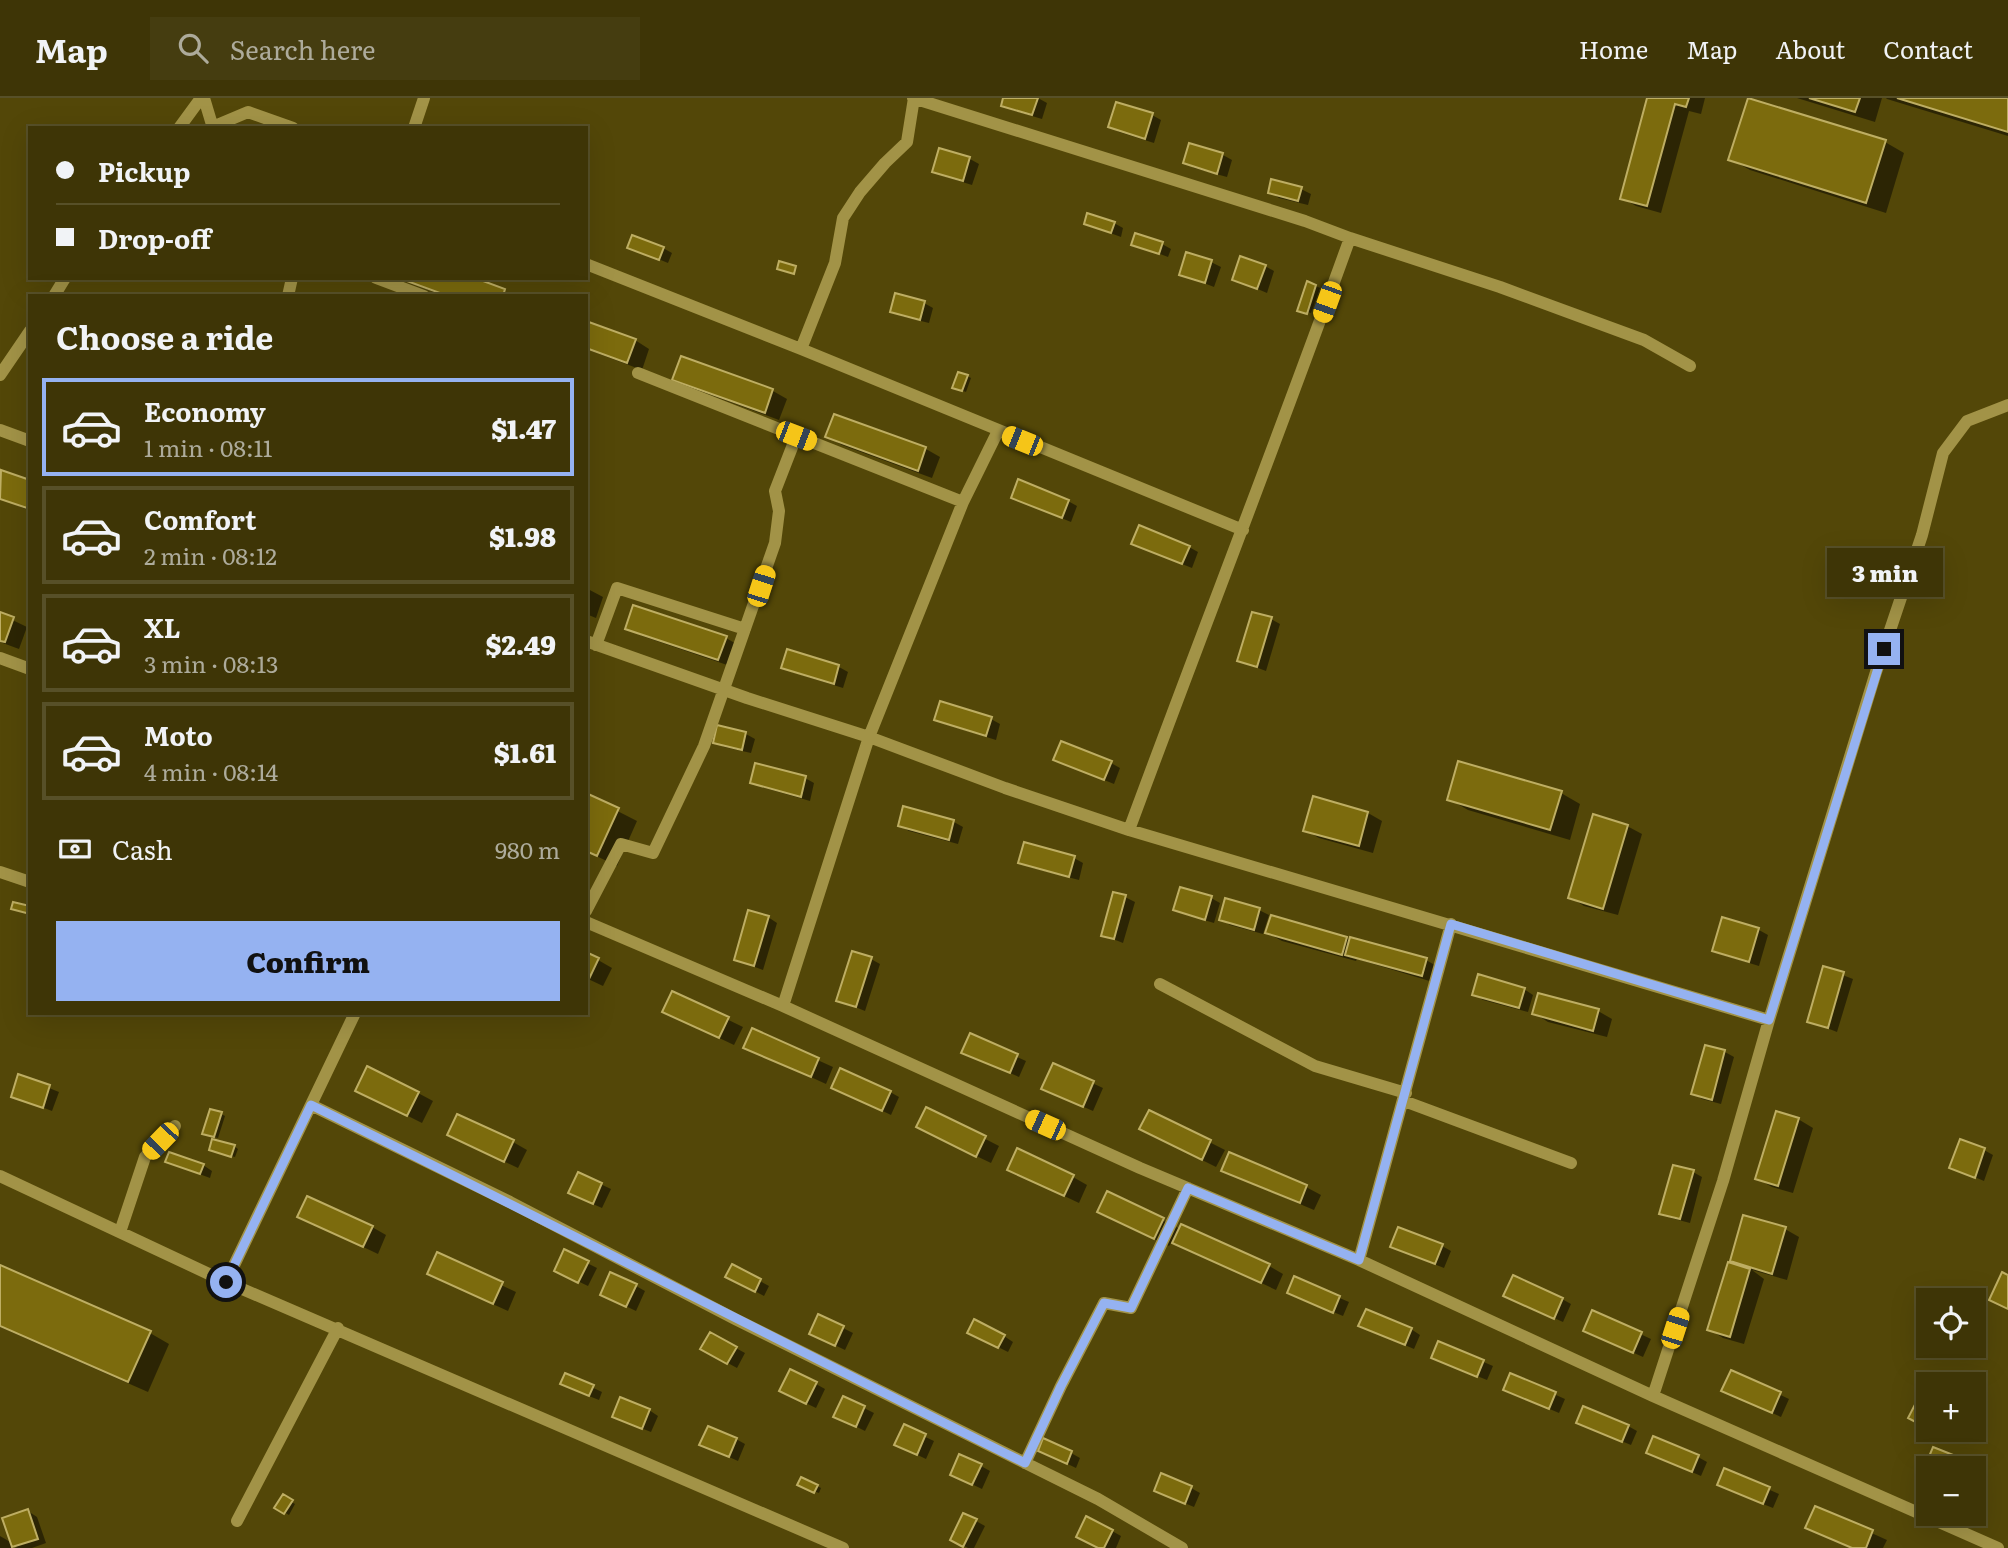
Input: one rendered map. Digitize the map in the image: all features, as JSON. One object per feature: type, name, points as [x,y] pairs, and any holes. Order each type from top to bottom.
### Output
[{"type":"street","points":[[202,98],[212,126]]},
{"type":"street","points":[[180,126],[202,98]]},
{"type":"street","points":[[415,126],[424,98]]},
{"type":"street","points":[[801,349],[835,262],[843,218],[860,192],[908,142],[914,98],[1305,221],[1500,287],[1644,340],[1690,366]]},
{"type":"street","points":[[214,126],[248,112],[287,126]]},
{"type":"street","points":[[1129,830],[1350,238]]},
{"type":"street","points":[[588,265],[1242,530]]},
{"type":"street","points":[[381,280],[419,294]]},
{"type":"street","points":[[0,375],[28,334]]},
{"type":"street","points":[[638,373],[963,502]]},
{"type":"street","points":[[1653,1396],[1723,1181],[1759,1064],[1769,1020],[1872,685],[1923,535],[1942,453],[1967,421],[2008,405]]},
{"type":"street","points":[[0,430],[28,440]]},
{"type":"street","points":[[783,1006],[869,737],[963,502],[998,431]]},
{"type":"street","points":[[588,907],[621,844],[653,853],[704,746],[775,543],[779,511],[775,491],[796,436]]},
{"type":"street","points":[[745,629],[617,587],[591,643],[869,737],[1005,788],[1129,830],[1769,1020]]},
{"type":"street","points":[[0,658],[28,669]]},
{"type":"street","points":[[0,872],[28,881]]},
{"type":"street","points":[[588,923],[783,1006],[1188,1188],[1359,1260],[1653,1396],[1998,1548]]},
{"type":"street","points":[[1359,1260],[1451,924]]},
{"type":"street","points":[[1160,984],[1315,1066],[1405,1097],[1571,1163]]},
{"type":"street","points":[[226,1282],[354,1015]]},
{"type":"street","points":[[311,1105],[510,1202],[735,1320],[1098,1499],[1182,1548]]},
{"type":"street","points":[[120,1232],[145,1157],[175,1126]]},
{"type":"street","points":[[0,1176],[226,1282],[844,1548]]},
{"type":"street","points":[[1025,1463],[1104,1303],[1131,1308],[1188,1188]]},
{"type":"street","points":[[237,1521],[338,1328]]},
{"type":"building","points":[[1003,98],[1038,98],[1032,115],[1001,106]]},
{"type":"building","points":[[1647,98],[1689,98],[1686,107],[1675,104],[1647,206],[1620,199]]},
{"type":"building","points":[[1748,98],[1886,140],[1866,203],[1728,160]]},
{"type":"building","points":[[1809,98],[1860,98],[1855,112]]},
{"type":"building","points":[[1897,98],[2008,98],[2008,132]]},
{"type":"building","points":[[1116,102],[1153,113],[1145,139],[1108,127]]},
{"type":"building","points":[[1189,143],[1223,153],[1217,174],[1183,163]]},
{"type":"building","points":[[939,148],[970,157],[963,181],[932,172]]},
{"type":"building","points":[[1271,179],[1302,187],[1298,201],[1268,193]]},
{"type":"building","points":[[1087,213],[1115,222],[1111,233],[1084,224]]},
{"type":"building","points":[[1135,233],[1163,242],[1159,254],[1131,245]]},
{"type":"building","points":[[632,235],[664,247],[659,260],[627,248]]},
{"type":"building","points":[[1186,252],[1212,260],[1205,283],[1179,275]]},
{"type":"building","points":[[1240,256],[1266,265],[1257,289],[1232,280]]},
{"type":"building","points":[[779,261],[796,266],[794,274],[777,269]]},
{"type":"building","points":[[404,280],[480,280],[505,289],[504,294],[442,294]]},
{"type":"building","points":[[1307,281],[1316,285],[1307,314],[1297,311]]},
{"type":"building","points":[[895,293],[925,301],[920,320],[890,312]]},
{"type":"building","points":[[588,322],[636,339],[627,363],[588,349]]},
{"type":"building","points":[[681,356],[773,389],[765,413],[672,380]]},
{"type":"building","points":[[958,372],[968,375],[962,391],[952,388]]},
{"type":"building","points":[[834,414],[926,447],[918,471],[825,437]]},
{"type":"building","points":[[1,470],[28,479],[28,508],[0,499]]},
{"type":"building","points":[[1018,479],[1069,500],[1062,518],[1011,498]]},
{"type":"building","points":[[1139,525],[1190,546],[1182,564],[1131,544]]},
{"type":"building","points":[[633,605],[727,636],[718,660],[625,629]]},
{"type":"building","points":[[0,612],[14,617],[5,642],[0,641]]},
{"type":"building","points":[[1252,612],[1272,617],[1257,667],[1237,661]]},
{"type":"building","points":[[787,649],[839,665],[834,684],[781,668]]},
{"type":"building","points":[[940,701],[992,717],[986,736],[934,720]]},
{"type":"building","points":[[717,725],[746,732],[742,750],[713,743]]},
{"type":"building","points":[[1061,741],[1112,761],[1104,780],[1053,760]]},
{"type":"building","points":[[1458,761],[1562,791],[1550,830],[1447,800]]},
{"type":"building","points":[[755,763],[806,776],[801,797],[750,783]]},
{"type":"building","points":[[588,794],[619,808],[597,856],[588,852]]},
{"type":"building","points":[[1313,796],[1368,812],[1359,846],[1303,831]]},
{"type":"building","points":[[903,806],[954,820],[949,840],[898,826]]},
{"type":"building","points":[[1593,814],[1628,825],[1603,909],[1568,898]]},
{"type":"building","points":[[1024,842],[1075,856],[1069,877],[1018,863]]},
{"type":"building","points":[[1180,887],[1212,896],[1205,920],[1173,910]]},
{"type":"building","points":[[1113,892],[1126,895],[1114,939],[1101,936]]},
{"type":"building","points":[[1225,898],[1260,908],[1254,930],[1219,920]]},
{"type":"building","points":[[13,902],[28,906],[28,913],[11,909]]},
{"type":"building","points":[[748,910],[769,916],[754,966],[734,960]]},
{"type":"building","points":[[1271,915],[1347,937],[1342,955],[1265,933]]},
{"type":"building","points":[[1722,917],[1759,928],[1749,962],[1712,951]]},
{"type":"building","points":[[1350,937],[1427,958],[1422,976],[1345,955]]},
{"type":"building","points":[[852,951],[872,957],[856,1007],[836,1001]]},
{"type":"building","points":[[588,953],[599,958],[588,979]]},
{"type":"building","points":[[1823,966],[1844,972],[1828,1028],[1807,1022]]},
{"type":"building","points":[[1478,974],[1525,988],[1519,1008],[1472,995]]},
{"type":"building","points":[[672,991],[729,1017],[719,1038],[662,1012]]},
{"type":"building","points":[[1538,993],[1599,1009],[1593,1031],[1532,1014]]},
{"type":"building","points":[[752,1028],[819,1058],[811,1077],[743,1048]]},
{"type":"building","points":[[970,1033],[1018,1054],[1010,1073],[961,1053]]},
{"type":"building","points":[[1705,1045],[1725,1050],[1712,1100],[1691,1094]]},
{"type":"building","points":[[1053,1063],[1094,1081],[1083,1107],[1041,1089]]},
{"type":"building","points":[[367,1066],[419,1092],[407,1116],[355,1091]]},
{"type":"building","points":[[840,1068],[891,1091],[882,1111],[831,1088]]},
{"type":"building","points":[[18,1074],[50,1085],[43,1108],[11,1097]]},
{"type":"building","points":[[926,1107],[986,1136],[976,1157],[916,1127]]},
{"type":"building","points":[[210,1109],[222,1112],[214,1137],[202,1134]]},
{"type":"building","points":[[1149,1110],[1211,1140],[1202,1160],[1139,1129]]},
{"type":"building","points":[[1776,1111],[1799,1118],[1778,1186],[1755,1179]]},
{"type":"building","points":[[457,1114],[514,1140],[504,1162],[447,1135]]},
{"type":"building","points":[[212,1139],[235,1145],[231,1157],[209,1150]]},
{"type":"building","points":[[1960,1139],[1985,1148],[1975,1178],[1949,1168]]},
{"type":"building","points":[[1017,1148],[1074,1175],[1064,1196],[1007,1170]]},
{"type":"building","points":[[169,1152],[204,1164],[200,1174],[165,1162]]},
{"type":"building","points":[[1229,1152],[1307,1185],[1300,1203],[1221,1171]]},
{"type":"building","points":[[1673,1165],[1694,1170],[1680,1219],[1659,1214]]},
{"type":"building","points":[[578,1172],[602,1183],[593,1204],[568,1193]]},
{"type":"building","points":[[1107,1191],[1164,1218],[1154,1239],[1097,1212]]},
{"type":"building","points":[[307,1196],[373,1226],[363,1247],[297,1217]]},
{"type":"building","points":[[1743,1215],[1786,1227],[1772,1274],[1730,1261]]},
{"type":"building","points":[[1181,1224],[1270,1264],[1261,1283],[1172,1243]]},
{"type":"building","points":[[1398,1227],[1443,1244],[1435,1264],[1390,1247]]},
{"type":"building","points":[[564,1249],[589,1261],[578,1283],[554,1271]]},
{"type":"building","points":[[437,1252],[503,1282],[493,1304],[427,1274]]},
{"type":"building","points":[[1728,1262],[1750,1269],[1730,1337],[1707,1330]]},
{"type":"building","points":[[732,1264],[761,1279],[755,1292],[725,1277]]},
{"type":"building","points":[[0,1265],[151,1331],[128,1382],[0,1326]]},
{"type":"building","points":[[610,1272],[637,1284],[626,1307],[600,1295]]},
{"type":"building","points":[[2002,1272],[2008,1275],[2008,1309],[1989,1300]]},
{"type":"building","points":[[1513,1275],[1563,1298],[1554,1319],[1503,1296]]},
{"type":"building","points":[[1294,1276],[1340,1296],[1333,1313],[1287,1293]]},
{"type":"building","points":[[1366,1309],[1412,1328],[1405,1345],[1358,1326]]},
{"type":"building","points":[[1592,1310],[1642,1332],[1633,1353],[1583,1331]]},
{"type":"building","points":[[818,1314],[844,1326],[835,1346],[809,1334]]},
{"type":"building","points":[[974,1319],[1005,1335],[998,1348],[967,1333]]},
{"type":"building","points":[[710,1332],[737,1347],[727,1364],[700,1349]]},
{"type":"building","points":[[1438,1341],[1484,1360],[1477,1377],[1431,1358]]},
{"type":"building","points":[[790,1369],[817,1382],[806,1404],[779,1391]]},
{"type":"building","points":[[1731,1370],[1781,1392],[1772,1413],[1721,1391]]},
{"type":"building","points":[[565,1373],[594,1385],[589,1396],[560,1384]]},
{"type":"building","points":[[1510,1373],[1556,1392],[1549,1409],[1503,1390]]},
{"type":"building","points":[[843,1396],[865,1406],[856,1427],[833,1417]]},
{"type":"building","points":[[620,1397],[650,1409],[642,1429],[612,1417]]},
{"type":"building","points":[[1916,1403],[1916,1422],[1908,1418]]},
{"type":"building","points":[[1583,1406],[1629,1425],[1622,1442],[1576,1423]]},
{"type":"building","points":[[904,1424],[926,1434],[917,1455],[894,1445]]},
{"type":"building","points":[[708,1426],[737,1438],[729,1457],[699,1445]]},
{"type":"building","points":[[1653,1436],[1699,1455],[1692,1472],[1646,1453]]},
{"type":"building","points":[[1043,1438],[1072,1451],[1067,1464],[1038,1451]]},
{"type":"building","points":[[1933,1447],[1956,1456],[1929,1456]]},
{"type":"building","points":[[959,1454],[982,1464],[972,1485],[950,1475]]},
{"type":"building","points":[[1724,1468],[1770,1487],[1763,1504],[1717,1485]]},
{"type":"building","points":[[1161,1473],[1192,1486],[1185,1504],[1154,1491]]},
{"type":"building","points":[[801,1477],[818,1485],[814,1493],[797,1485]]},
{"type":"building","points":[[283,1494],[293,1500],[284,1514],[274,1508]]},
{"type":"building","points":[[1815,1506],[1873,1530],[1866,1548],[1852,1548],[1805,1528]]},
{"type":"building","points":[[28,1509],[38,1539],[12,1547],[2,1518]]},
{"type":"building","points":[[963,1513],[977,1519],[963,1547],[950,1540]]},
{"type":"building","points":[[1086,1516],[1113,1530],[1104,1548],[1098,1548],[1076,1537]]},
{"type":"route","points":[[226,1282],[311,1105],[510,1202],[735,1320],[1025,1463],[1104,1303],[1131,1308],[1188,1188],[1359,1260],[1451,924],[1769,1020],[1884,649]]}]
